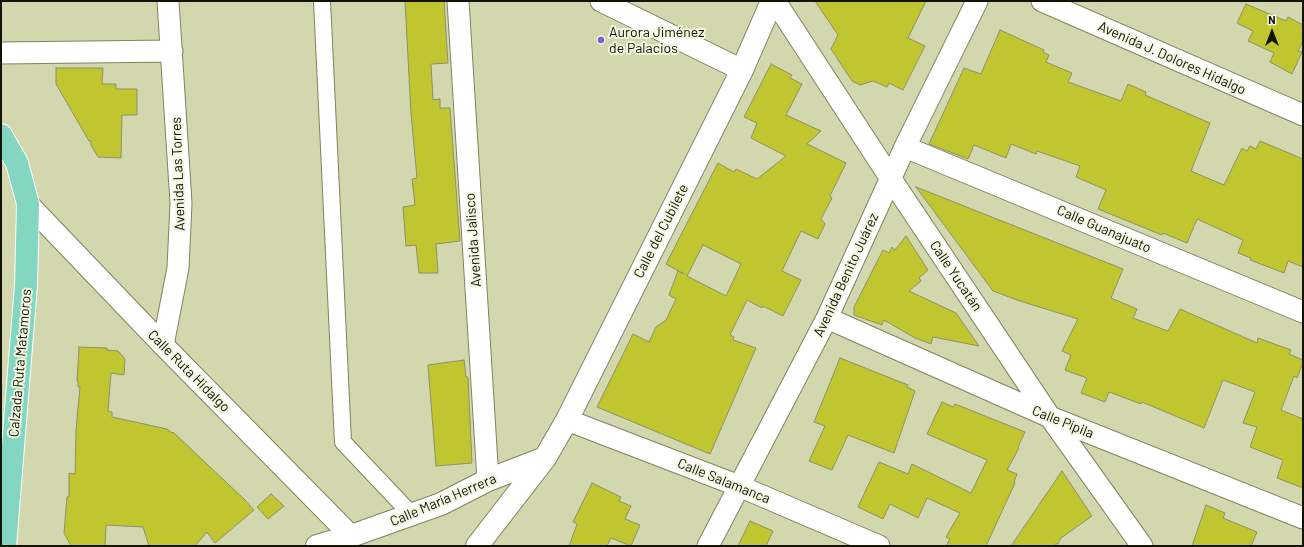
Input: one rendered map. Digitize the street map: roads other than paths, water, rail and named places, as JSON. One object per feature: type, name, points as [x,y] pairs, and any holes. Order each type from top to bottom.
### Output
[{"type":"main road","name":"Calzada Ruta Matamoros","points":[[1,135],[16,163],[28,204],[26,285],[5,546]]},
{"type":"street","name":"Avenida Las Torres","points":[[163,345],[178,268],[181,203],[168,1]]},
{"type":"street","points":[[322,1],[343,442],[412,515]]},
{"type":"street","name":"Avenida Jalisco","points":[[458,1],[488,480]]},
{"type":"street","points":[[601,1],[742,70]]},
{"type":"street","name":"Calle del Cubilete","points":[[476,546],[545,458],[567,420],[742,70],[772,1]]},
{"type":"street","name":"Calle Yucatán","points":[[775,1],[1050,418],[1142,546]]},
{"type":"street","name":"Avenida Benito Juárez","points":[[708,546],[828,318],[905,146],[977,1]]},
{"type":"street","name":"Avenida J. Dolores Hidalgo","points":[[1042,1],[1303,115]]},
{"type":"street","points":[[1,53],[172,51]]},
{"type":"street","name":"Calle Guanajuato","points":[[905,146],[1303,312]]},
{"type":"street","name":"Calle Ruta Hidalgo","points":[[28,204],[163,345],[351,536]]},
{"type":"street","name":"Calle Pípila","points":[[828,318],[1050,418],[1303,518]]},
{"type":"street","name":"Calle Salamanca","points":[[567,420],[739,486],[879,546]]},
{"type":"street","name":"Calle María Herrera","points":[[317,546],[351,536],[441,504],[488,480],[545,458]]},
{"type":"place","name":"Aurora Jiménez de Palacios","points":[[601,40]]}]
